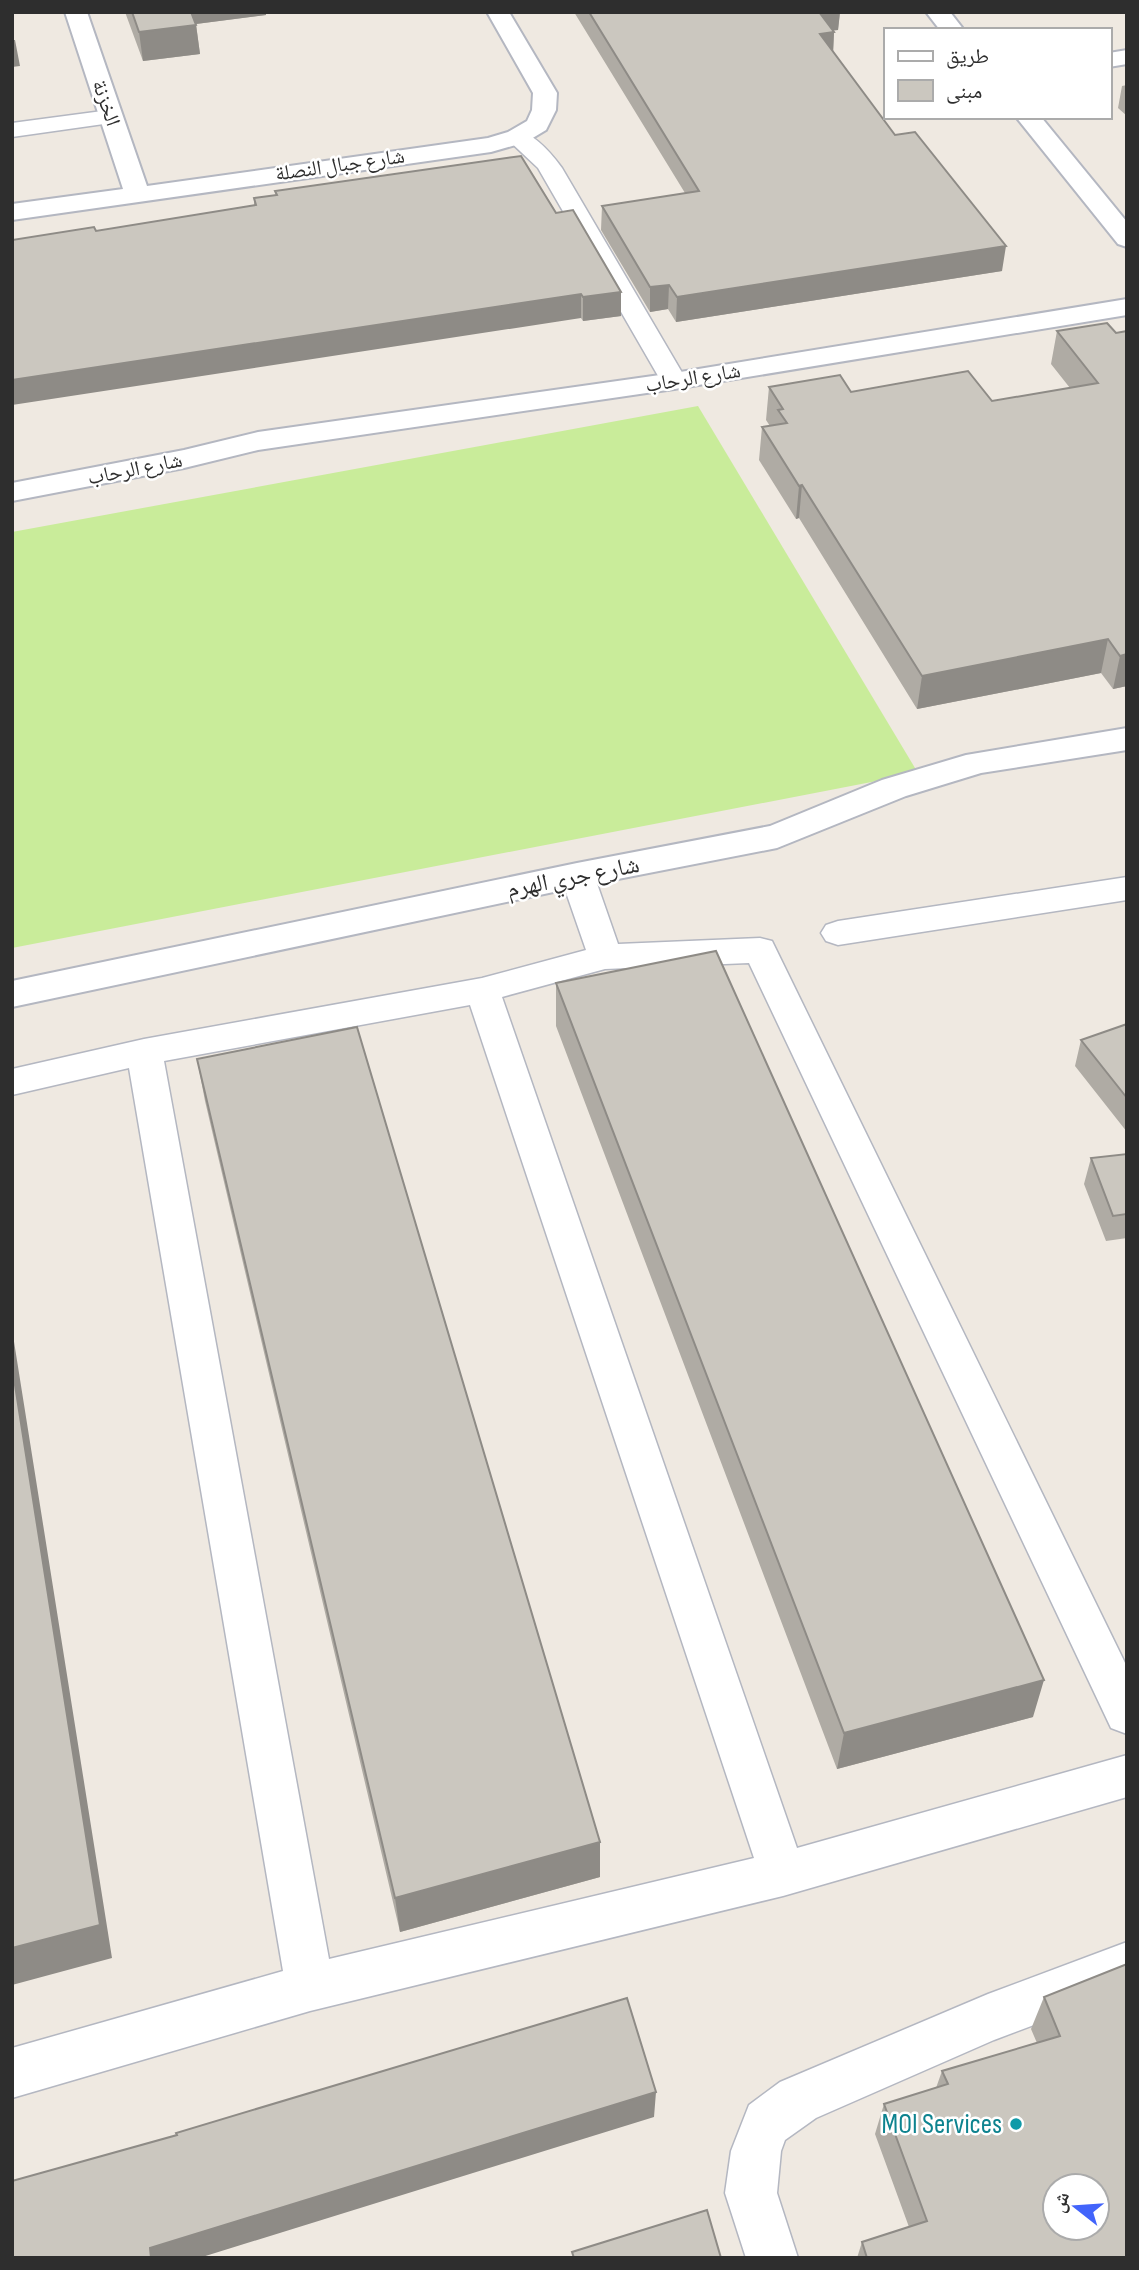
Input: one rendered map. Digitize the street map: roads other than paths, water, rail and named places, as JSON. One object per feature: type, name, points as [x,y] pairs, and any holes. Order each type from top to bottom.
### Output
[{"type":"street","name":"الخزنة","points":[[76,12],[137,193]]},
{"type":"street","name":"شارع جبال النصلة","points":[[12,212],[491,145],[517,137],[537,125],[544,110],[545,93],[498,12]]},
{"type":"street","points":[[937,12],[951,28]]},
{"type":"street","points":[[1030,119],[1127,239]]},
{"type":"street","name":"شارع الرحاب","points":[[12,492],[184,459],[258,441],[674,381],[1127,307]]},
{"type":"street","name":"شارع الرحاب","points":[[12,466],[170,445],[258,441]]},
{"type":"street","name":"شارع جري الهرم","points":[[12,994],[577,875],[777,836],[894,788],[978,763],[1127,739]]},
{"type":"lane","points":[[12,130],[110,117]]},
{"type":"lane","points":[[517,137],[543,158],[550,168],[674,381]]},
{"type":"lane","points":[[577,875],[605,957]]},
{"type":"lane","points":[[838,933],[1127,888]]},
{"type":"lane","points":[[12,1082],[144,1052],[482,990],[605,957],[760,950],[1127,1714]]},
{"type":"lane","points":[[482,990],[783,1874]]},
{"type":"lane","points":[[144,1052],[310,1987]]},
{"type":"lane","points":[[12,2073],[310,1987],[783,1874],[1127,1776]]},
{"type":"lane","points":[[772,2258],[751,2193],[756,2151],[767,2123],[798,2100],[979,2022],[1127,1966]]},
{"type":"place","name":"MOI Services","points":[[1016,2124]]}]
